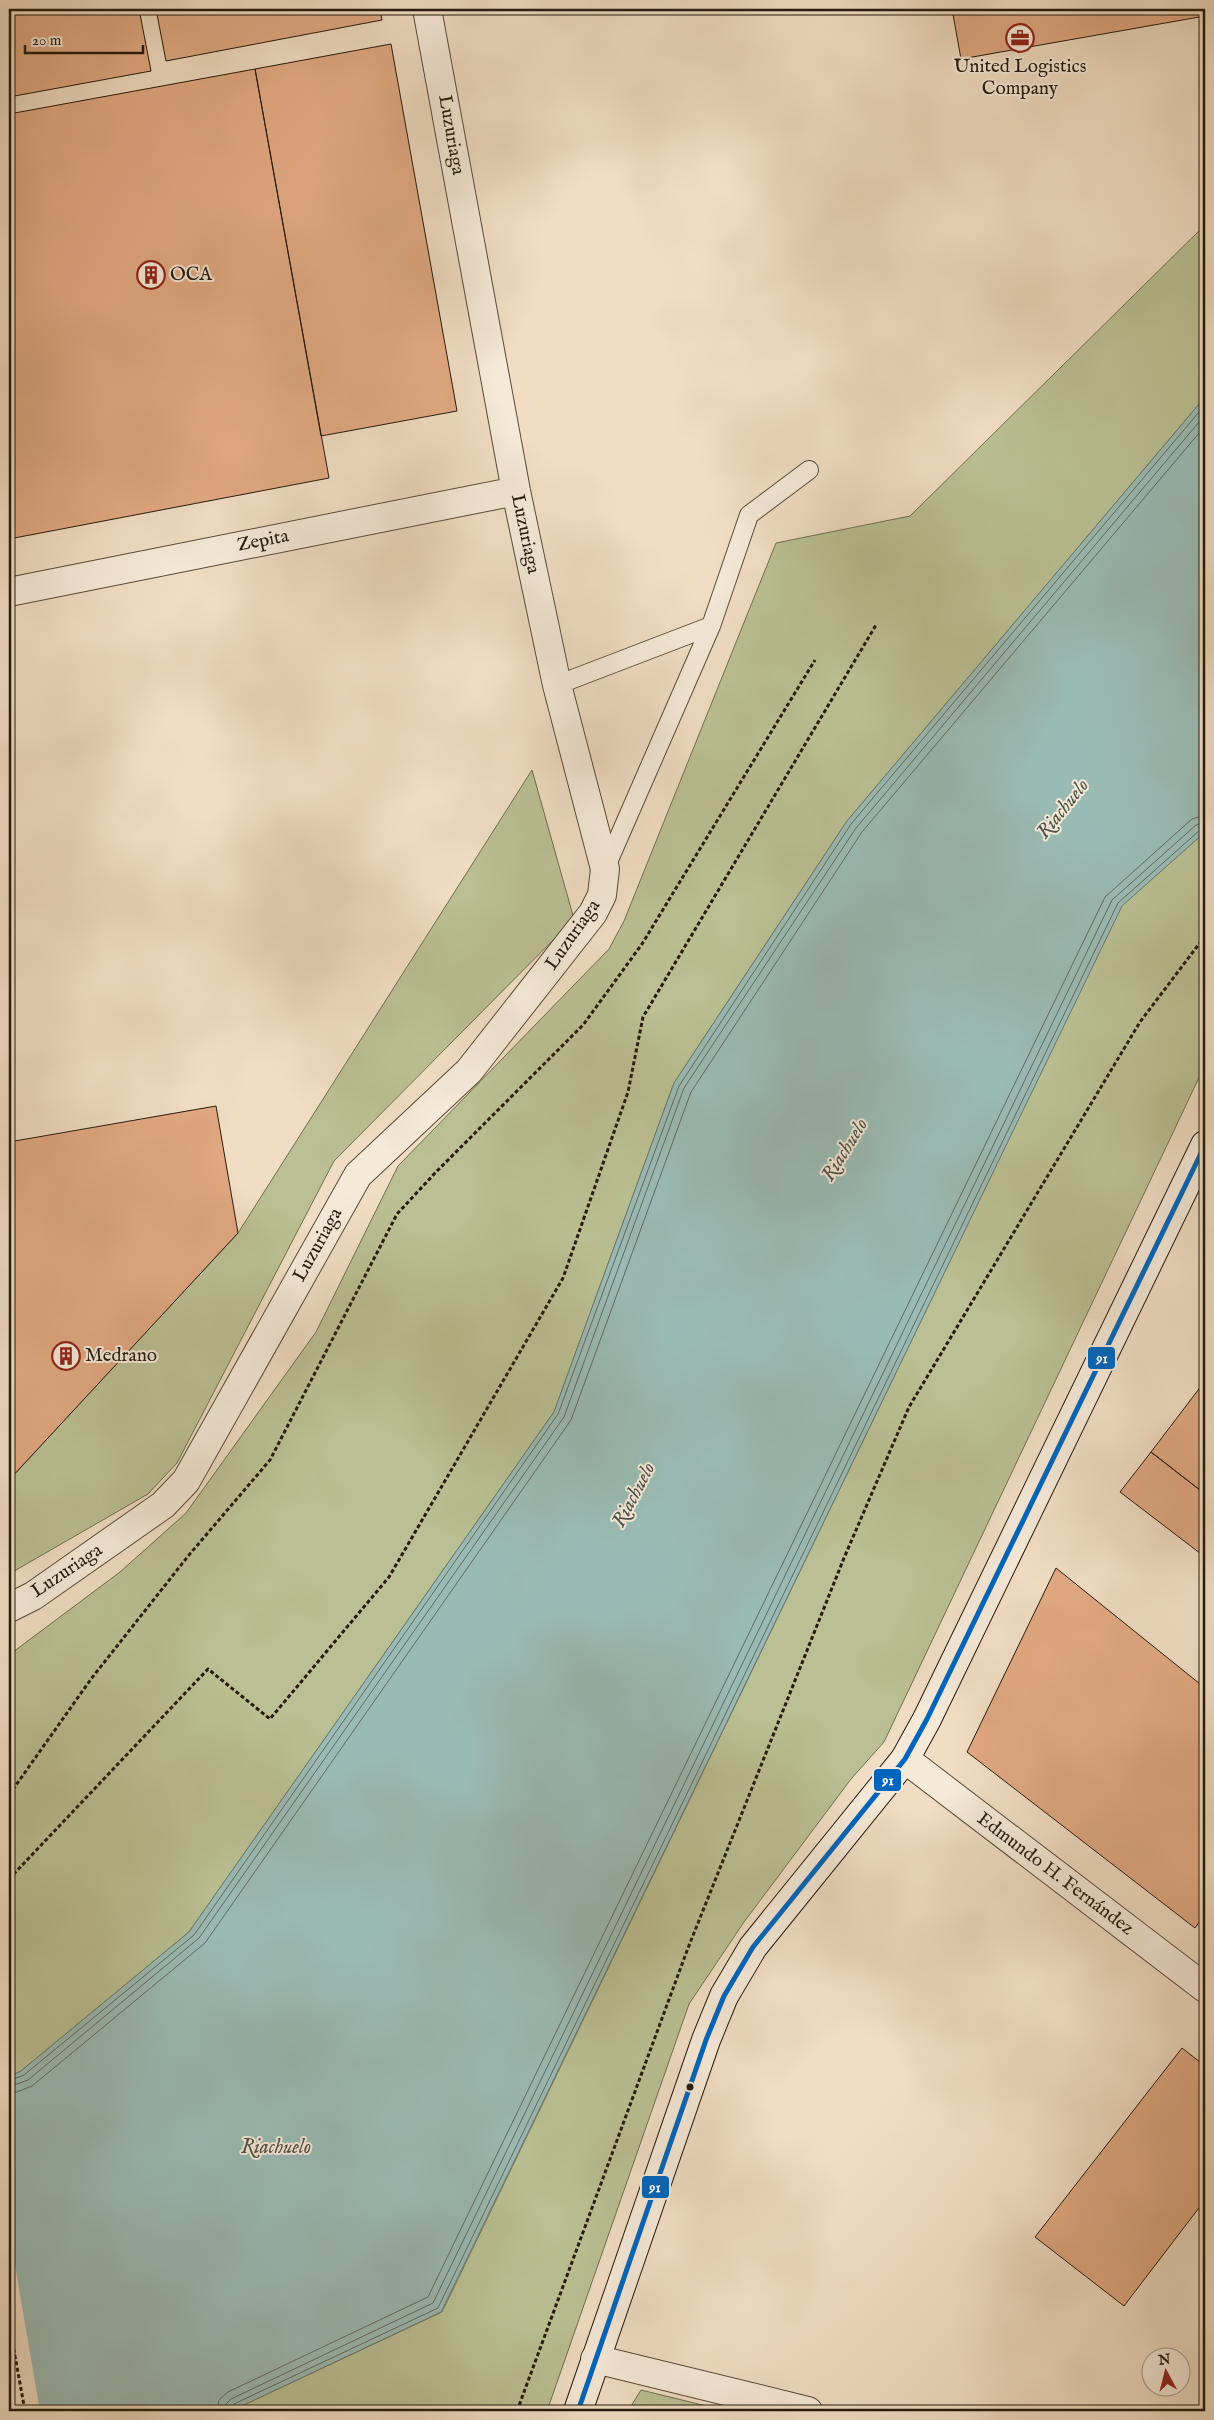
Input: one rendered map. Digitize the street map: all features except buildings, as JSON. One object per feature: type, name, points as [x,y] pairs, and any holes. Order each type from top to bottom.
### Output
[{"type":"street","name":"Luzuriaga","points":[[9,1608],[33,1596],[163,1505],[186,1481],[358,1175],[469,1071],[593,913],[602,895],[605,870],[557,685],[516,491],[427,9]]},
{"type":"street","name":"Zepita","points":[[9,592],[516,491]]},
{"type":"street","points":[[578,2411],[706,2040],[724,1996],[754,1947],[905,1759],[927,1719],[1205,1145]]},
{"type":"street","name":"Edmundo H. Fernández","points":[[905,1759],[1205,1988]]},
{"type":"street","points":[[595,2359],[808,2411]]},
{"type":"lane","points":[[605,870],[711,626],[748,515],[809,470]]},
{"type":"lane","points":[[557,685],[711,626]]},
{"type":"path","points":[[9,1879],[208,1669],[270,1719],[389,1577],[563,1278],[628,1092],[642,1017],[876,625]]},
{"type":"path","points":[[9,1795],[116,1648],[189,1555],[270,1460],[398,1214],[437,1171],[584,1025],[642,944],[815,660]]},
{"type":"path","points":[[517,2411],[688,1948],[844,1558],[909,1407],[1140,1022],[1205,936]]},
{"type":"path","points":[[9,1871],[12,1876]]},
{"type":"path","points":[[9,2323],[25,2411]]},
{"type":"green space","points":[[1205,225],[1205,397],[847,821],[674,1083],[554,1412],[189,1932],[21,2071],[9,2077],[9,1655],[120,1572],[186,1513],[316,1332],[398,1166],[609,949],[624,921],[776,543],[910,516]]},
{"type":"green space","points":[[532,770],[574,919],[334,1161],[177,1463],[148,1494],[9,1574],[9,1480],[238,1233]]},
{"type":"green space","points":[[1205,832],[1205,1065],[884,1742],[851,1779],[744,1922],[689,2004],[547,2411],[231,2411],[442,2312],[1122,905]]},
{"type":"green space","points":[[641,2390],[727,2411],[628,2411]]},
{"type":"water","name":"Riachuelo","points":[[1205,397],[1205,832],[1122,906],[441,2312],[231,2411],[9,2411],[9,2077],[21,2071],[189,1932],[554,1412],[674,1083],[847,821]]},
{"type":"pier","points":[[9,2230],[40,2411],[9,2411]]},
{"type":"transit line","name":"91","points":[[578,2411],[706,2040],[724,1996],[753,1947],[905,1759],[927,1719],[1205,1145]]},
{"type":"place","name":"United Logistics Company","points":[[1020,38]]},
{"type":"place","name":"OCA","points":[[151,275]]},
{"type":"place","name":"Medrano","points":[[66,1356]]}]
